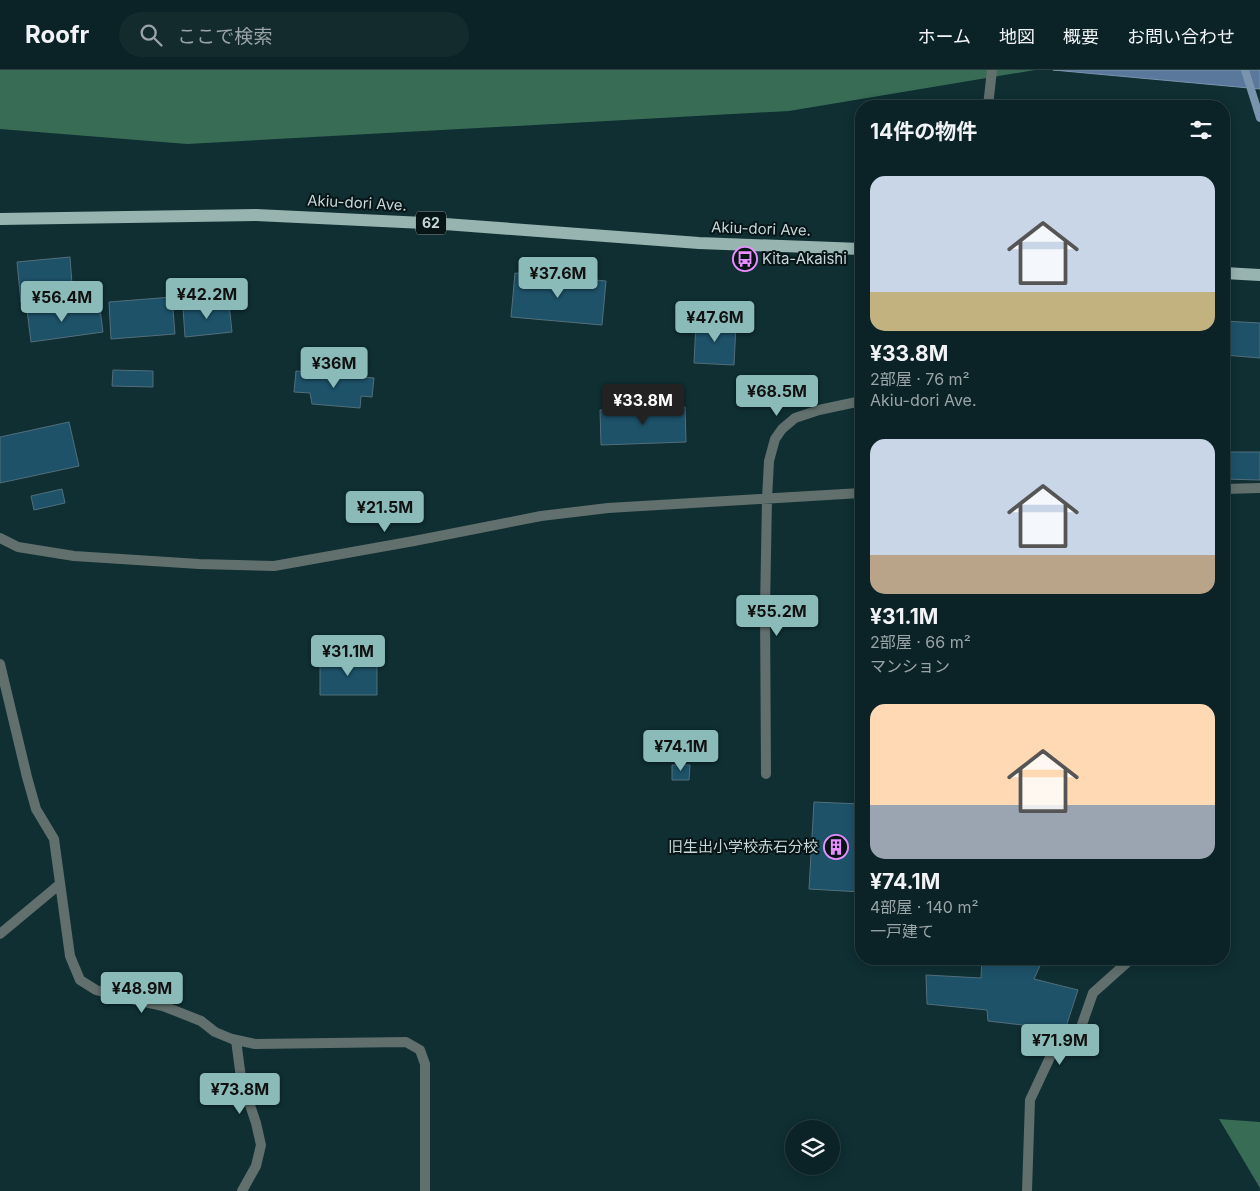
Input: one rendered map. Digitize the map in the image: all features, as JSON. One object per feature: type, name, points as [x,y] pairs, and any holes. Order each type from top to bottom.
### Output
[{"type":"main road","name":"Akiu-dori Ave.","points":[[0,219],[256,215],[445,224],[699,243],[855,249]]},
{"type":"main road","points":[[1230,273],[1260,274]]},
{"type":"street","points":[[989,100],[992,70]]},
{"type":"street","points":[[766,774],[765,610],[769,460],[775,438],[795,418],[819,410],[855,402]]},
{"type":"street","points":[[1230,489],[1260,488]]},
{"type":"street","points":[[0,538],[18,547],[74,556],[199,564],[274,566],[542,516],[608,508],[855,493]]},
{"type":"street","points":[[0,664],[36,809],[54,839],[70,956],[80,980],[96,990],[163,1006],[201,1021],[215,1032],[232,1040],[255,1044],[406,1042],[420,1050],[425,1064],[425,1191]]},
{"type":"street","points":[[0,934],[60,884]]},
{"type":"street","points":[[1027,1191],[1030,1100],[1052,1054],[1079,1033],[1093,993],[1123,965]]},
{"type":"street","points":[[236,1040],[241,1078],[256,1123],[260,1145],[256,1166],[242,1191]]},
{"type":"green space","points":[[0,70],[1035,70],[789,111],[187,144],[0,129]]},
{"type":"green space","points":[[1219,1119],[1260,1122],[1260,1188]]},
{"type":"water","points":[[1053,70],[1260,70],[1260,89]]},
{"type":"building","points":[[70,257],[73,298],[21,303],[17,262]]},
{"type":"building","points":[[515,273],[606,281],[602,325],[511,317]]},
{"type":"building","points":[[172,297],[175,334],[111,339],[109,302]]},
{"type":"building","points":[[229,304],[232,332],[185,337],[183,308]]},
{"type":"building","points":[[65,305],[66,313],[100,309],[103,332],[31,342],[27,310]]},
{"type":"building","points":[[1230,321],[1260,323],[1260,358],[1230,356]]},
{"type":"building","points":[[696,322],[736,324],[734,365],[694,363]]},
{"type":"building","points":[[113,370],[153,371],[153,387],[112,386]]},
{"type":"building","points":[[296,371],[374,378],[372,397],[361,396],[360,408],[312,404],[310,393],[294,392]]},
{"type":"building","points":[[685,407],[686,442],[601,445],[600,410]]},
{"type":"building","points":[[69,422],[79,466],[0,483],[0,437]]},
{"type":"building","points":[[1230,452],[1260,452],[1260,480],[1230,479]]},
{"type":"building","points":[[62,489],[65,503],[34,510],[31,496]]},
{"type":"building","points":[[320,659],[377,660],[377,695],[320,695]]},
{"type":"building","points":[[672,765],[690,765],[689,780],[672,780]]},
{"type":"building","name":"旧生出小学校赤石分校","points":[[814,802],[855,804],[855,892],[809,889]]},
{"type":"building","points":[[982,965],[1040,965],[1034,979],[1078,990],[1065,1030],[988,1021],[987,1010],[927,1004],[926,975],[981,978]]},
{"type":"waterway","points":[[1245,70],[1260,118]]},
{"type":"place","name":"Kita-Akaishi","points":[[745,259]]},
{"type":"place","name":"旧生出小学校赤石分校","points":[[836,847]]}]
